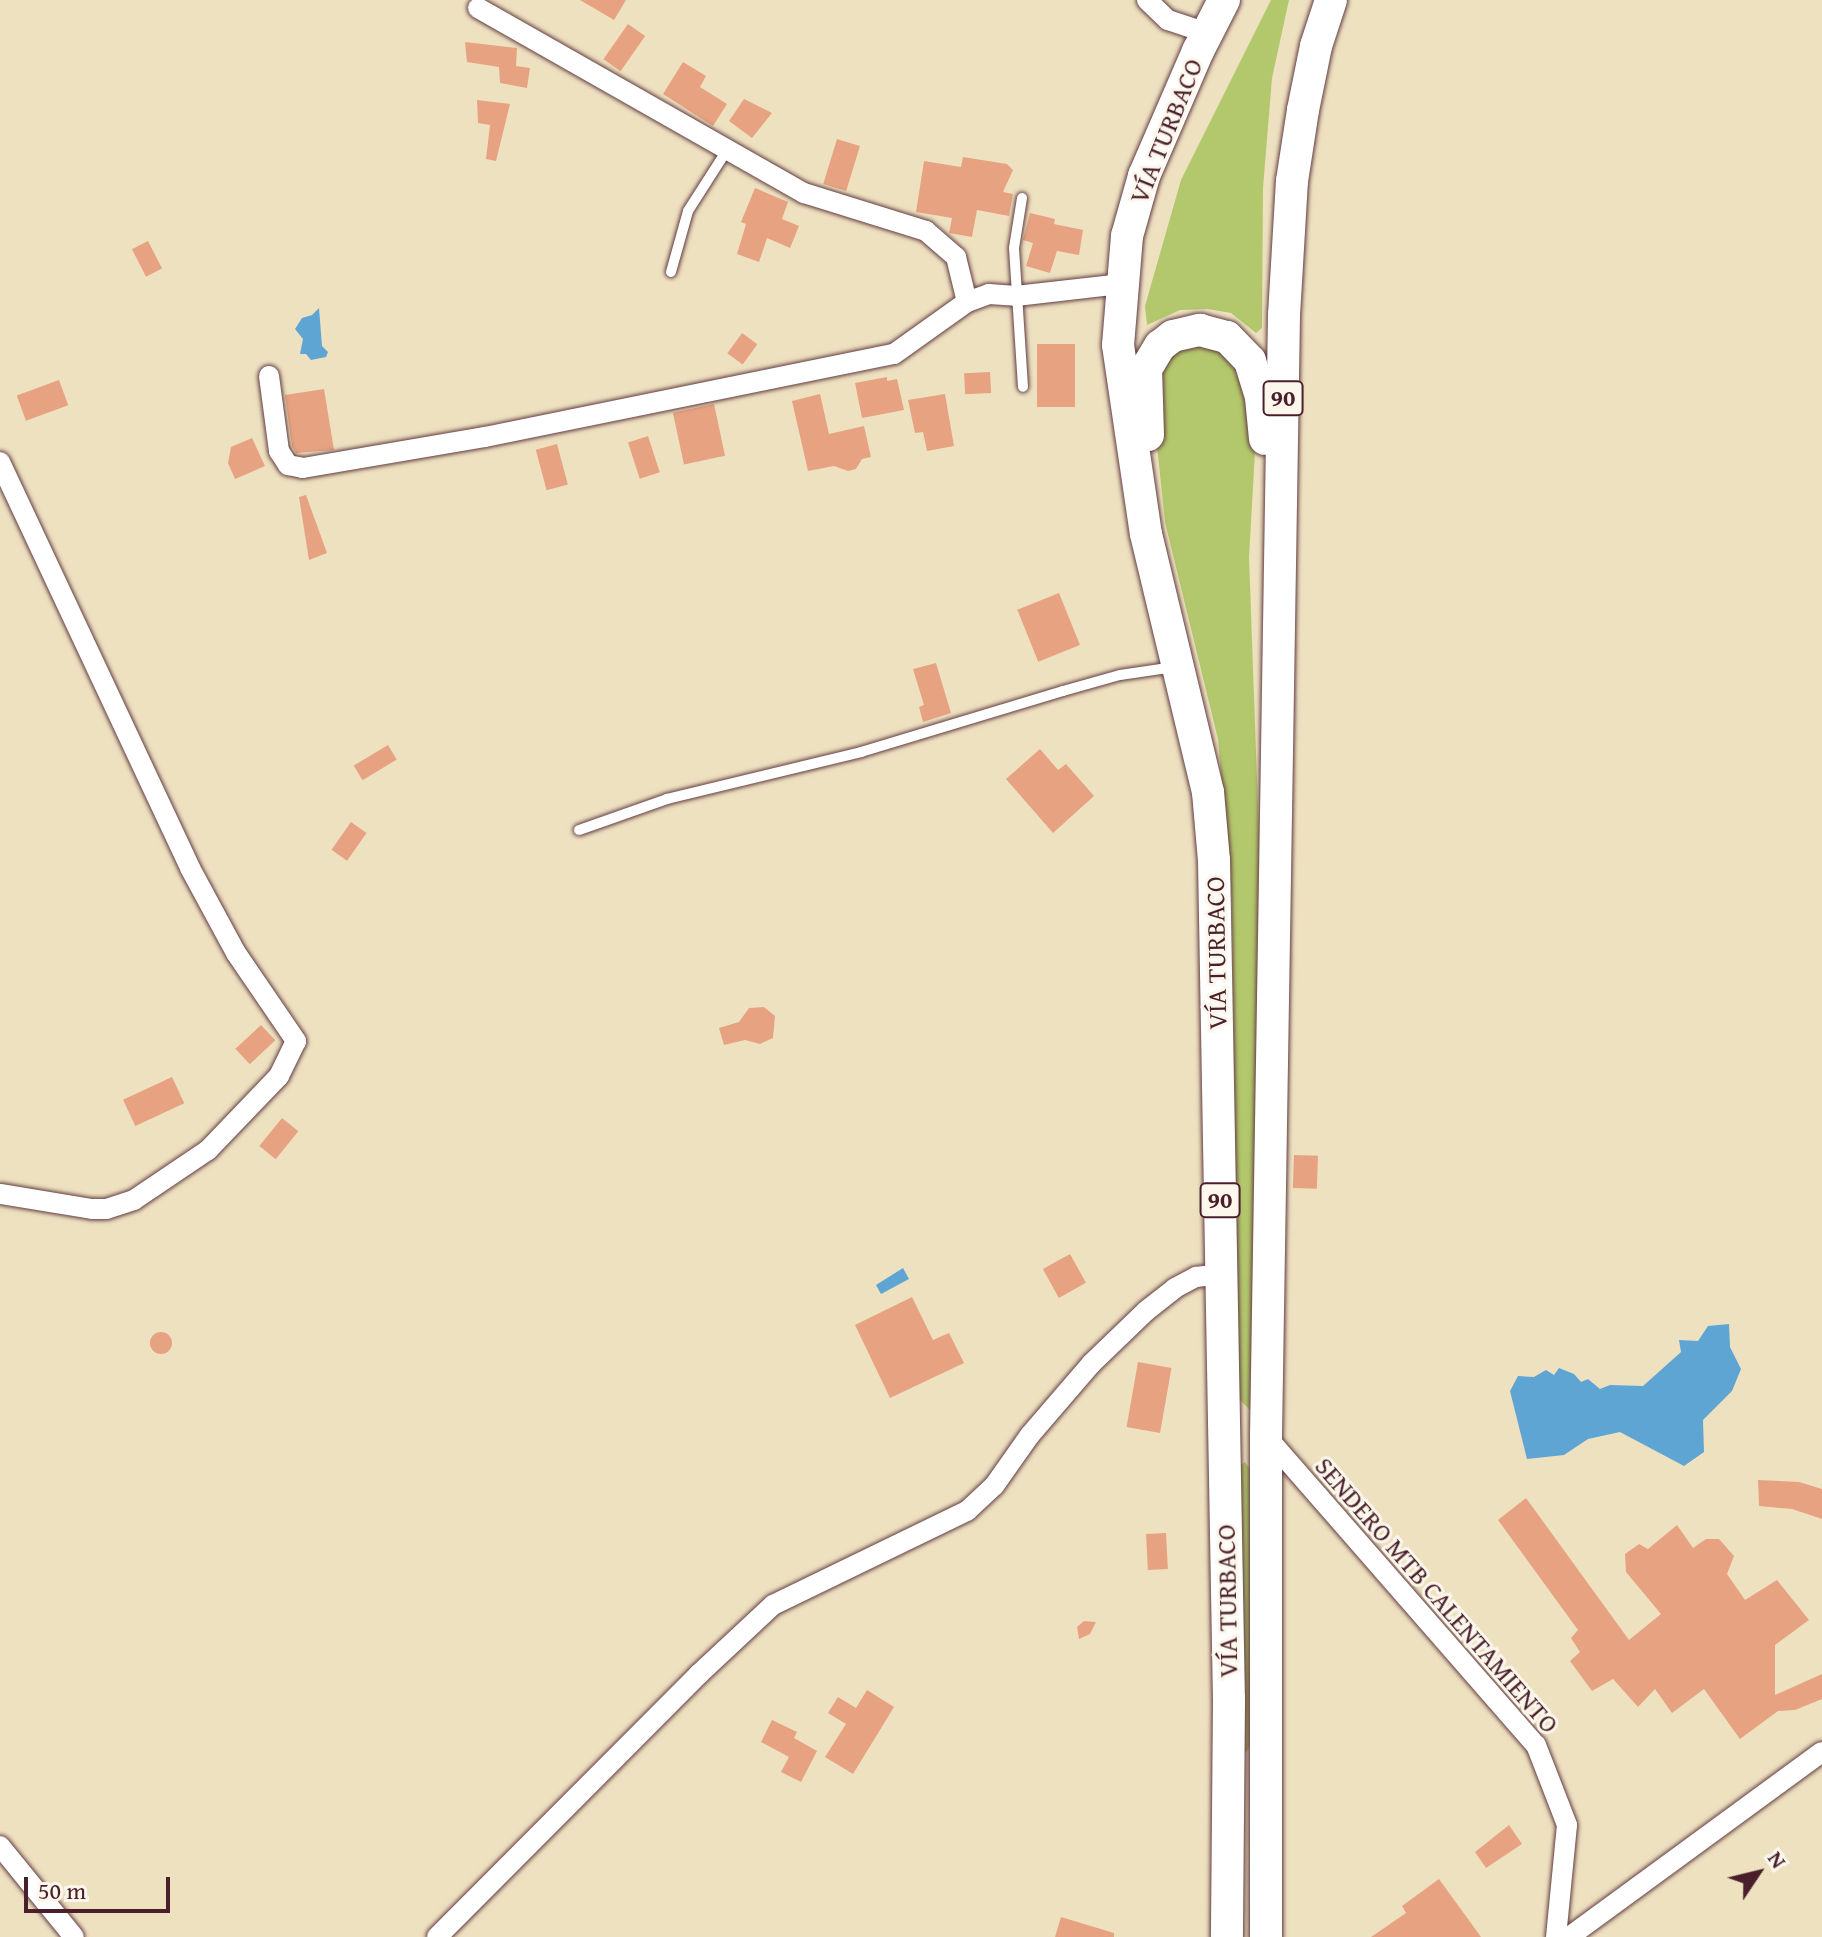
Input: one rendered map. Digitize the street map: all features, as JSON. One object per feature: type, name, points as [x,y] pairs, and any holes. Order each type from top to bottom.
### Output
[{"type":"highway","name":"VÍA TURBACO","points":[[1224,0],[1144,176],[1127,236],[1118,345],[1146,534],[1208,792],[1214,860],[1229,1699],[1227,1937]]},
{"type":"highway","name":"VÍA TURBACO","points":[[1266,1937],[1266,1436],[1284,315],[1292,181],[1316,46],[1331,0]]},
{"type":"highway","points":[[1135,471],[1148,444],[1146,369],[1154,354],[1173,336],[1200,330],[1216,333],[1237,345],[1250,361],[1265,428],[1265,647],[1277,687]]},
{"type":"street","points":[[1147,0],[1168,20],[1207,33]]},
{"type":"street","points":[[478,8],[804,193],[926,231],[956,257],[967,302]]},
{"type":"street","points":[[269,376],[279,451],[288,465],[303,468],[500,434],[894,354],[967,302],[989,294],[1016,296],[1122,284]]},
{"type":"street","points":[[0,462],[190,868],[236,953],[296,1041],[293,1054],[279,1076],[208,1150],[134,1200],[106,1209],[92,1209],[0,1194]]},
{"type":"street","points":[[437,1937],[682,1691],[773,1605],[967,1511],[994,1486],[1030,1435],[1082,1373],[1135,1322],[1175,1288],[1196,1277],[1221,1274]]},
{"type":"street","name":"SENDERO MTB CALENTAMIENTO","points":[[1266,1436],[1536,1745],[1567,1825],[1556,1937]]},
{"type":"street","points":[[1569,1937],[1822,1752]]},
{"type":"street","points":[[0,1846],[74,1937]]},
{"type":"lane","points":[[671,272],[688,211],[727,150]]},
{"type":"lane","points":[[1022,198],[1014,248],[1023,387]]},
{"type":"lane","points":[[579,830],[667,799],[861,752],[1120,675],[1180,667]]},
{"type":"green space","points":[[1271,0],[1289,0],[1272,78],[1263,188],[1262,328],[1256,333],[1231,313],[1208,309],[1180,310],[1147,325],[1145,306],[1181,180]]},
{"type":"green space","points":[[1216,343],[1237,362],[1256,435],[1249,557],[1260,862],[1255,1415],[1238,1398],[1232,899],[1218,739],[1165,522],[1152,398],[1156,370],[1176,350]]},
{"type":"green space","points":[[1245,1462],[1252,1472],[1256,1739],[1241,1759],[1236,1468]]},
{"type":"water","points":[[319,308],[322,346],[328,352],[326,357],[311,360],[306,354],[300,354],[303,339],[295,329],[302,318],[312,315]]},
{"type":"water","points":[[903,1268],[909,1279],[881,1294],[876,1285]]},
{"type":"water","points":[[1729,1324],[1730,1347],[1741,1369],[1732,1391],[1703,1420],[1704,1452],[1684,1466],[1620,1432],[1588,1439],[1564,1455],[1527,1459],[1510,1391],[1518,1376],[1534,1377],[1546,1370],[1554,1375],[1559,1368],[1574,1374],[1581,1382],[1588,1379],[1600,1389],[1610,1385],[1643,1386],[1681,1352],[1679,1340],[1698,1341],[1708,1326]]},
{"type":"building","points":[[580,0],[626,0],[614,20]]},
{"type":"building","points":[[628,24],[645,36],[621,71],[603,59]]},
{"type":"building","points":[[465,42],[517,48],[516,66],[530,68],[527,88],[500,83],[499,67],[467,62]]},
{"type":"building","points":[[683,62],[706,76],[700,87],[727,104],[713,126],[663,94]]},
{"type":"building","points":[[744,99],[772,113],[752,138],[729,121]]},
{"type":"building","points":[[477,100],[510,104],[496,161],[486,159],[490,125],[478,123]]},
{"type":"building","points":[[837,139],[860,146],[846,191],[823,184]]},
{"type":"building","points":[[963,157],[1007,164],[1013,170],[1003,192],[1013,194],[1009,216],[977,210],[972,237],[949,233],[952,218],[916,212],[924,161],[961,167]]},
{"type":"building","points":[[755,188],[788,202],[782,219],[799,226],[790,248],[767,238],[759,262],[737,254],[746,224],[741,222]]},
{"type":"building","points":[[1030,213],[1055,219],[1054,224],[1083,230],[1079,255],[1057,251],[1050,273],[1026,266],[1033,243],[1023,240]]},
{"type":"building","points":[[148,241],[162,269],[146,277],[132,249]]},
{"type":"building","points":[[742,333],[757,344],[743,364],[727,353]]},
{"type":"building","points":[[1037,344],[1075,344],[1075,407],[1037,407]]},
{"type":"building","points":[[990,372],[991,393],[965,394],[964,373]]},
{"type":"building","points":[[887,377],[887,381],[897,379],[904,410],[862,418],[855,383]]},
{"type":"building","points":[[59,380],[68,405],[26,421],[17,395]]},
{"type":"building","points":[[324,389],[334,450],[296,453],[292,446],[285,395]]},
{"type":"building","points":[[820,394],[829,434],[864,426],[871,457],[862,459],[856,469],[848,471],[834,466],[808,471],[792,401]]},
{"type":"building","points":[[945,394],[954,446],[927,451],[923,432],[915,433],[908,400]]},
{"type":"building","points":[[714,404],[725,456],[684,465],[673,413]]},
{"type":"building","points":[[648,436],[660,472],[640,479],[628,442]]},
{"type":"building","points":[[252,438],[265,466],[235,479],[228,463],[231,447]]},
{"type":"building","points":[[557,444],[568,485],[547,490],[536,450]]},
{"type":"building","points":[[306,495],[327,553],[309,560],[299,497]]},
{"type":"building","points":[[1059,593],[1080,645],[1038,662],[1017,610]]},
{"type":"building","points":[[936,663],[951,713],[923,722],[919,707],[924,705],[913,669]]},
{"type":"building","points":[[388,745],[397,760],[362,780],[354,766]]},
{"type":"building","points":[[1040,749],[1058,770],[1066,764],[1094,796],[1053,833],[1006,779]]},
{"type":"building","points":[[351,822],[367,833],[347,861],[331,850]]},
{"type":"building","points":[[764,1007],[775,1016],[773,1038],[760,1044],[745,1040],[724,1045],[719,1028],[739,1022],[749,1008]]},
{"type":"building","points":[[261,1025],[275,1040],[250,1064],[235,1049]]},
{"type":"building","points":[[172,1077],[184,1103],[135,1126],[123,1100]]},
{"type":"building","points":[[282,1118],[298,1131],[276,1159],[259,1146]]},
{"type":"building","points":[[1294,1155],[1318,1156],[1317,1189],[1293,1188]]},
{"type":"building","points":[[1070,1254],[1086,1283],[1059,1298],[1043,1269]]},
{"type":"building","points":[[912,1297],[933,1340],[949,1333],[964,1363],[890,1398],[855,1325]]},
{"type":"building","points":[[161,1332],[172,1343],[161,1354],[150,1343]]},
{"type":"building","points":[[1138,1362],[1171,1368],[1160,1433],[1127,1427]]},
{"type":"building","points":[[1758,1480],[1799,1482],[1822,1489],[1822,1519],[1792,1509],[1759,1506]]},
{"type":"building","points":[[1526,1498],[1629,1640],[1661,1614],[1626,1572],[1625,1554],[1639,1544],[1648,1549],[1677,1525],[1693,1548],[1706,1539],[1719,1539],[1734,1556],[1727,1574],[1745,1600],[1777,1580],[1809,1620],[1775,1645],[1775,1695],[1822,1674],[1822,1699],[1795,1710],[1778,1711],[1740,1739],[1704,1689],[1672,1713],[1655,1689],[1638,1707],[1613,1679],[1592,1691],[1570,1661],[1580,1652],[1571,1638],[1578,1630],[1498,1520]]},
{"type":"building","points":[[1166,1533],[1168,1569],[1148,1570],[1146,1534]]},
{"type":"building","points":[[1084,1621],[1096,1622],[1090,1634],[1079,1639],[1077,1627]]},
{"type":"building","points":[[867,1690],[894,1707],[853,1774],[825,1757],[846,1724],[828,1713],[838,1697],[856,1708]]},
{"type":"building","points":[[772,1720],[797,1732],[794,1738],[817,1751],[801,1782],[781,1772],[789,1757],[761,1742]]},
{"type":"building","points":[[1509,1825],[1522,1844],[1486,1868],[1475,1852]]},
{"type":"building","points":[[1439,1879],[1481,1937],[1371,1937],[1406,1913],[1402,1906]]},
{"type":"building","points":[[1061,1917],[1114,1933],[1114,1937],[1055,1937]]}]
